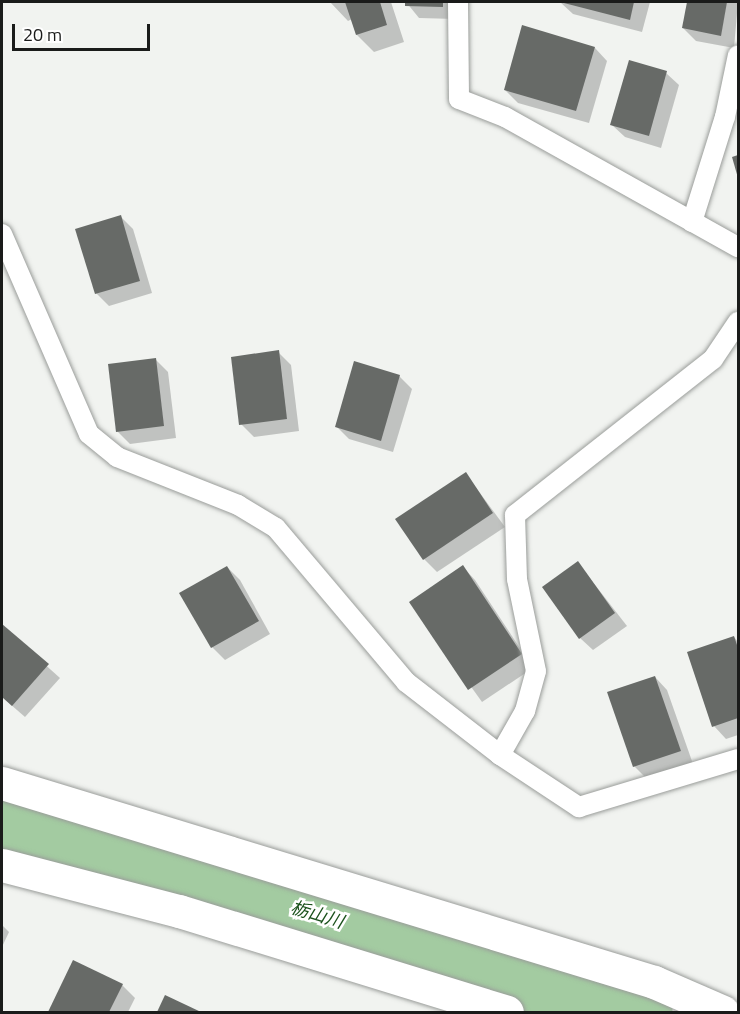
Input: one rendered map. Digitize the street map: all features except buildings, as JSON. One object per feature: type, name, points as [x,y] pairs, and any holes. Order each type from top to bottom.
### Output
[{"type":"street","points":[[2,783],[654,982],[723,1012]]},
{"type":"street","points":[[2,865],[179,911],[507,1012]]},
{"type":"lane","points":[[458,2],[459,99],[505,117],[738,247]]},
{"type":"lane","points":[[692,222],[725,117],[738,55]]},
{"type":"lane","points":[[2,234],[89,434],[117,457],[238,505],[276,528],[406,682],[500,755],[579,807],[738,759]]},
{"type":"lane","points":[[500,755],[525,711],[536,671],[517,579],[515,515],[713,359],[738,322]]},
{"type":"waterway","name":"栃山川","points":[[2,817],[632,1012]]}]
